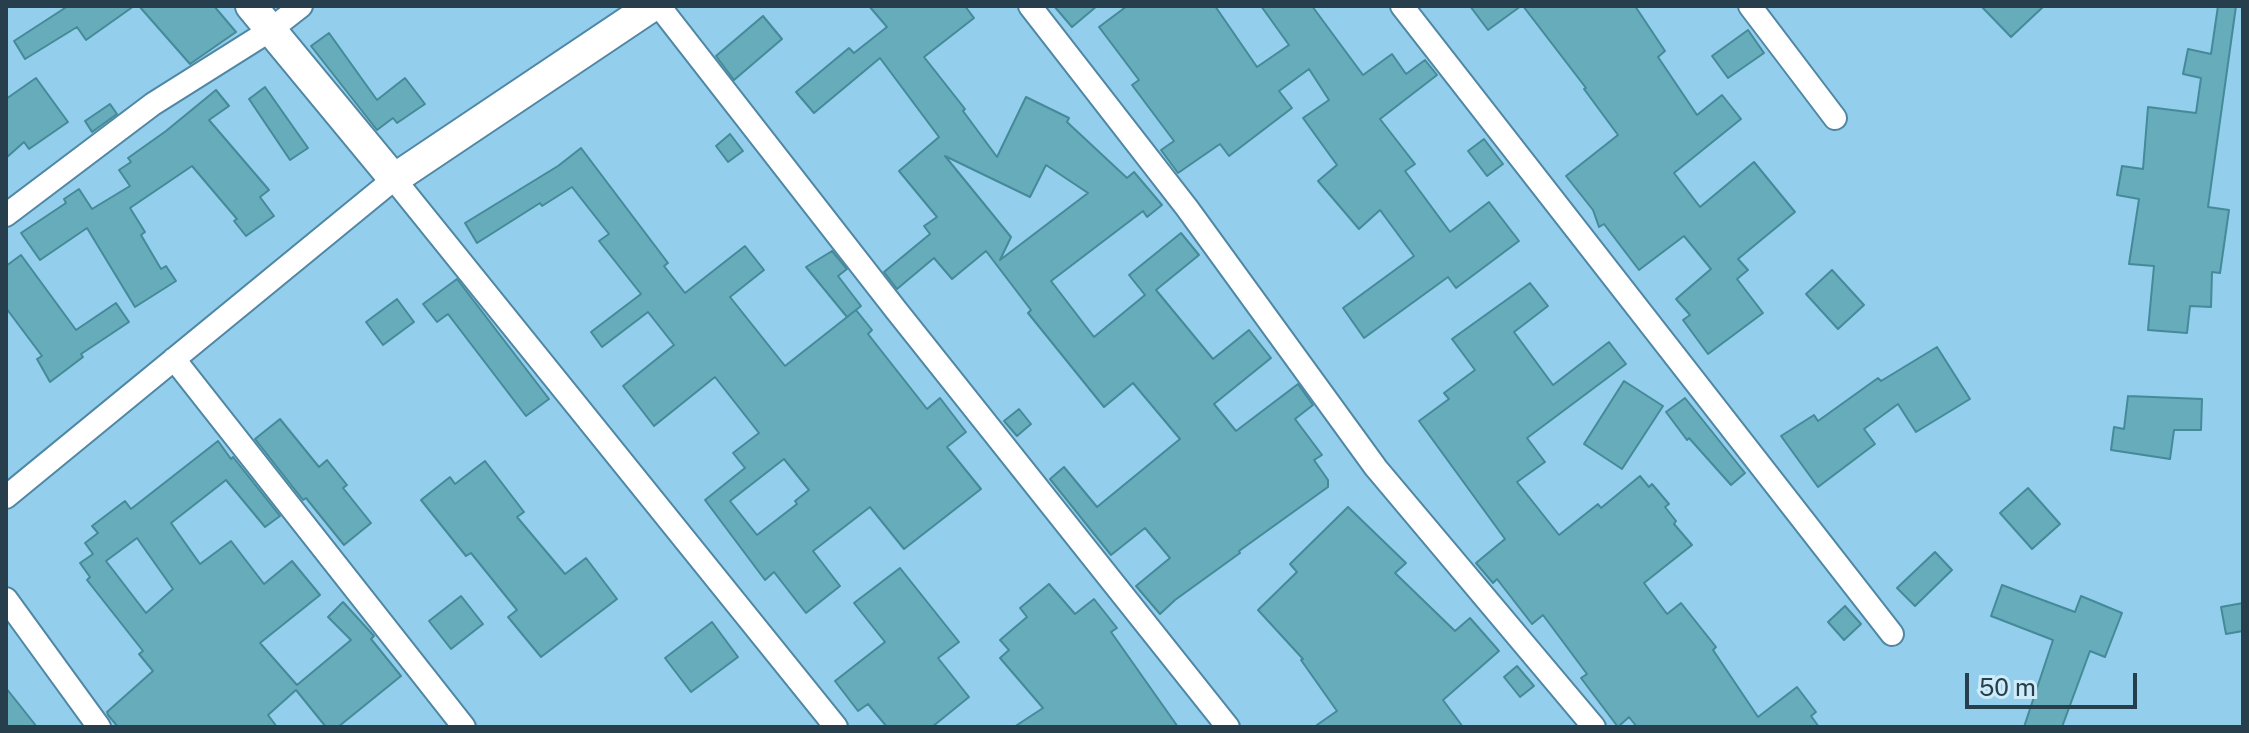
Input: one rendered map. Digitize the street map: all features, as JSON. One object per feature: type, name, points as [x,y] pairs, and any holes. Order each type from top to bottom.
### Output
[{"type":"street","points":[[251,6],[836,727]]},
{"type":"street","points":[[6,215],[153,104],[269,31],[301,6]]},
{"type":"street","points":[[6,497],[394,179],[652,6]]},
{"type":"street","points":[[659,6],[1228,727]]},
{"type":"street","points":[[1030,6],[1187,208],[1376,468],[1594,727]]},
{"type":"street","points":[[1402,6],[1892,634]]},
{"type":"street","points":[[1750,6],[1835,118]]},
{"type":"street","points":[[174,359],[464,727]]},
{"type":"street","points":[[6,599],[99,727]]},
{"type":"building","points":[[68,6],[134,6],[86,40],[77,27],[25,59],[14,41]]},
{"type":"building","points":[[139,6],[214,6],[236,32],[190,64]]},
{"type":"building","points":[[869,6],[965,6],[974,18],[924,57],[965,109],[963,111],[997,157],[1026,97],[1069,118],[1067,122],[1127,178],[1134,172],[1162,205],[1147,217],[1143,211],[1051,281],[1094,337],[1145,295],[1129,275],[1181,233],[1199,255],[1156,290],[1213,359],[1249,330],[1271,358],[1214,404],[1236,431],[1298,384],[1313,405],[1295,419],[1322,455],[1314,460],[1328,480],[1328,487],[1239,551],[1160,614],[1136,586],[1170,558],[1145,528],[1111,555],[1050,479],[1064,467],[1097,507],[1180,439],[1133,383],[1104,407],[1028,313],[1031,310],[986,251],[952,279],[934,258],[897,289],[884,272],[930,234],[924,226],[937,217],[899,171],[939,137],[880,58],[814,113],[796,92],[849,48],[854,53],[887,27]],"holes":[[[945,156],[1030,197],[1046,165],[1088,193],[1000,260],[1011,237]]]},
{"type":"building","points":[[1054,6],[1097,6],[1072,27]]},
{"type":"building","points":[[1127,6],[1215,6],[1257,67],[1289,45],[1261,6],[1312,6],[1363,75],[1392,54],[1406,74],[1425,60],[1437,75],[1380,119],[1415,164],[1405,171],[1450,232],[1489,202],[1519,241],[1456,288],[1448,277],[1364,338],[1343,308],[1414,256],[1380,210],[1359,229],[1318,181],[1337,165],[1303,118],[1329,100],[1309,69],[1279,91],[1292,108],[1229,156],[1220,144],[1178,173],[1161,150],[1174,141],[1132,85],[1139,80],[1099,27]]},
{"type":"building","points":[[1470,6],[1521,6],[1488,30]]},
{"type":"building","points":[[1523,6],[1635,6],[1665,51],[1658,57],[1697,115],[1722,95],[1741,119],[1674,173],[1700,207],[1754,162],[1795,212],[1738,259],[1748,270],[1737,279],[1763,313],[1708,354],[1683,320],[1690,315],[1676,299],[1711,269],[1684,236],[1639,270],[1604,224],[1599,227],[1593,210],[1566,176],[1618,135]]},
{"type":"building","points":[[1981,6],[2044,6],[2011,37]]},
{"type":"building","points":[[2218,6],[2236,6],[2208,207],[2229,210],[2220,273],[2212,272],[2211,307],[2190,306],[2187,333],[2148,330],[2154,266],[2129,264],[2139,199],[2117,195],[2122,166],[2143,169],[2148,107],[2196,113],[2201,78],[2183,74],[2188,49],[2211,54]]},
{"type":"building","points":[[763,16],[782,39],[734,80],[716,56]]},
{"type":"building","points":[[1748,30],[1764,53],[1728,78],[1712,56]]},
{"type":"building","points":[[329,33],[377,100],[405,78],[425,104],[397,123],[393,118],[377,130],[311,46]]},
{"type":"building","points":[[36,78],[68,122],[29,149],[24,142],[6,158],[6,99]]},
{"type":"building","points":[[265,87],[308,148],[290,160],[249,99]]},
{"type":"building","points":[[216,90],[229,106],[209,120],[269,190],[260,197],[274,216],[246,236],[234,221],[237,219],[192,166],[130,208],[145,232],[141,235],[161,269],[166,266],[176,281],[135,307],[87,228],[40,260],[21,233],[66,203],[64,199],[79,189],[92,209],[130,186],[119,170],[131,162],[128,158]]},
{"type":"building","points":[[110,104],[117,114],[92,132],[85,121]]},
{"type":"building","points":[[730,134],[743,151],[728,162],[716,146]]},
{"type":"building","points":[[1484,139],[1503,164],[1487,176],[1468,151]]},
{"type":"building","points":[[581,148],[668,263],[664,266],[685,293],[745,246],[764,270],[730,297],[785,366],[856,310],[872,330],[868,334],[927,409],[940,398],[966,432],[947,447],[981,489],[904,549],[870,507],[813,551],[840,586],[806,613],[774,572],[765,580],[705,500],[745,468],[733,453],[759,433],[715,377],[654,426],[623,386],[674,345],[648,312],[602,347],[591,332],[641,294],[599,241],[609,234],[572,187],[542,206],[540,203],[477,243],[465,223],[558,166]],"holes":[[[784,459],[809,490],[795,501],[797,504],[757,535],[730,501]]]},
{"type":"building","points":[[832,251],[847,269],[838,276],[861,306],[847,317],[806,267]]},
{"type":"building","points":[[21,255],[76,330],[116,303],[129,322],[81,354],[83,357],[50,382],[37,359],[42,356],[6,308],[6,266]]},
{"type":"building","points":[[1832,270],[1864,305],[1838,329],[1806,294]]},
{"type":"building","points":[[457,279],[549,399],[526,416],[448,314],[437,322],[423,304]]},
{"type":"building","points":[[1530,283],[1548,306],[1514,332],[1553,385],[1609,342],[1626,364],[1527,438],[1545,462],[1517,482],[1559,535],[1598,504],[1601,508],[1640,476],[1649,487],[1652,484],[1669,504],[1665,507],[1676,521],[1674,524],[1692,545],[1644,583],[1667,614],[1681,603],[1716,647],[1713,650],[1758,717],[1797,687],[1816,712],[1811,716],[1819,727],[1637,727],[1629,717],[1618,727],[1581,678],[1587,674],[1543,615],[1532,624],[1497,579],[1493,583],[1476,563],[1505,539],[1419,421],[1449,399],[1444,393],[1475,370],[1452,339]]},
{"type":"building","points":[[397,299],[414,322],[383,345],[366,322]]},
{"type":"building","points":[[1937,347],[1970,399],[1916,432],[1898,404],[1864,429],[1875,444],[1818,487],[1781,436],[1814,415],[1818,421],[1878,378],[1881,381]]},
{"type":"building","points":[[1624,381],[1663,406],[1622,469],[1584,444]]},
{"type":"building","points":[[2128,396],[2202,399],[2201,430],[2174,430],[2170,459],[2111,450],[2114,427],[2124,429]]},
{"type":"building","points":[[1685,398],[1745,473],[1731,485],[1689,438],[1687,440],[1666,412]]},
{"type":"building","points":[[1019,409],[1031,424],[1017,436],[1004,421]]},
{"type":"building","points":[[280,419],[319,467],[327,460],[347,485],[343,488],[371,523],[344,545],[306,498],[303,500],[255,439]]},
{"type":"building","points":[[218,441],[280,516],[265,527],[226,480],[171,523],[200,564],[231,541],[264,584],[292,561],[320,595],[260,643],[297,685],[351,640],[328,617],[343,602],[374,636],[371,639],[401,676],[338,727],[326,727],[296,690],[268,715],[277,727],[118,727],[107,712],[153,671],[139,654],[143,651],[87,580],[90,577],[80,563],[93,554],[85,543],[98,533],[92,526],[125,501],[131,509]],"holes":[[[137,538],[173,589],[146,613],[106,561]]]},
{"type":"building","points":[[485,461],[524,512],[517,517],[565,574],[586,558],[617,599],[541,657],[508,617],[517,610],[471,553],[466,556],[421,500],[450,477],[455,484]]},
{"type":"building","points":[[2028,488],[2060,524],[2032,549],[2000,513]]},
{"type":"building","points":[[1348,507],[1406,563],[1395,573],[1455,631],[1470,618],[1499,651],[1443,700],[1463,727],[1314,727],[1337,711],[1303,659],[1258,610],[1297,572],[1290,564]]},
{"type":"building","points":[[1935,552],[1952,570],[1915,606],[1897,588]]},
{"type":"building","points":[[900,568],[959,642],[938,658],[969,697],[932,727],[887,727],[868,704],[858,711],[835,681],[885,642],[854,603]]},
{"type":"building","points":[[1049,584],[1075,614],[1094,599],[1117,628],[1111,632],[1178,727],[1014,727],[1043,708],[1000,658],[1009,650],[1000,640],[1027,617],[1020,608]]},
{"type":"building","points":[[2002,585],[2075,612],[2081,596],[2122,613],[2105,657],[2090,651],[2062,727],[2024,727],[2053,640],[1991,616]]},
{"type":"building","points":[[461,596],[483,624],[451,649],[429,621]]},
{"type":"building","points":[[2243,603],[2243,631],[2226,634],[2221,607]]},
{"type":"building","points":[[1845,606],[1861,624],[1844,640],[1828,622]]},
{"type":"building","points":[[712,622],[738,657],[691,692],[665,658]]},
{"type":"building","points":[[1517,666],[1534,686],[1520,697],[1504,677]]},
{"type":"building","points":[[6,688],[37,727],[6,727]]}]
